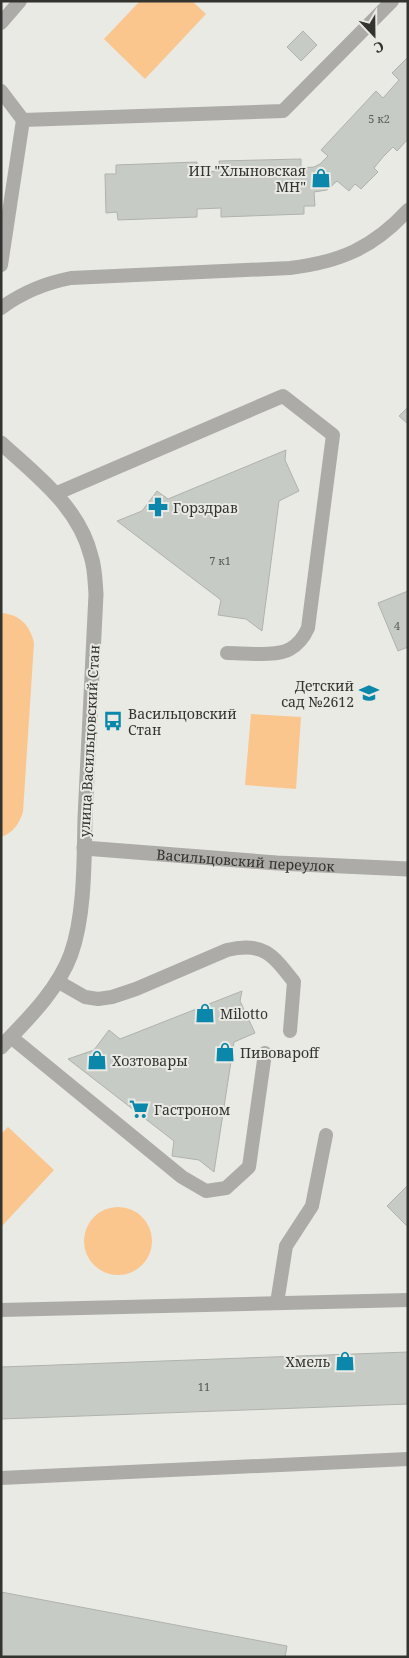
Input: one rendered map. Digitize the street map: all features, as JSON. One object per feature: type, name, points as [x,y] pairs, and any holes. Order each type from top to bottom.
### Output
[{"type":"street","name":"улица Васильцовский Стан","points":[[1,443],[55,494],[79,523],[92,557],[96,594],[84,848],[80,912],[76,939],[71,956],[45,998],[6,1042]]},
{"type":"street","name":"Васильцовский переулок","points":[[84,848],[277,863],[408,870]]},
{"type":"lane","points":[[1,23],[20,1]]},
{"type":"lane","points":[[23,120],[283,111],[392,1]]},
{"type":"lane","points":[[1,91],[23,120],[1,265]]},
{"type":"lane","points":[[1,308],[31,289],[52,281],[72,278],[290,268],[318,265],[344,257],[366,245],[387,231],[408,210]]},
{"type":"lane","points":[[55,494],[283,396],[333,435],[308,628],[301,641],[289,650],[274,653],[227,653]]},
{"type":"lane","points":[[56,981],[85,997],[98,999],[136,989],[227,950],[253,946],[265,952],[282,967],[294,982],[290,1031]]},
{"type":"lane","points":[[6,1042],[182,1177],[206,1191],[226,1188],[249,1167],[265,1053]]},
{"type":"lane","points":[[276,1303],[286,1246],[312,1206],[326,1135]]},
{"type":"lane","points":[[1,1310],[408,1300]]},
{"type":"lane","points":[[1,1478],[408,1459]]},
{"type":"shaded area","points":[[140,1],[192,1],[206,14],[145,79],[104,39]]},
{"type":"shaded area","points":[[1,613],[19,618],[30,631],[34,643],[23,812],[15,828],[1,837]]},
{"type":"shaded area","points":[[251,714],[301,717],[296,789],[245,785]]},
{"type":"shaded area","points":[[8,1127],[54,1170],[1,1227],[1,1134]]},
{"type":"shaded area","points":[[118,1207],[131,1210],[142,1217],[149,1228],[152,1241],[149,1254],[142,1265],[131,1272],[118,1275],[105,1272],[94,1265],[87,1254],[84,1241],[87,1228],[94,1217],[105,1210]]},
{"type":"building","points":[[303,31],[317,45],[301,61],[287,47]]},
{"type":"building","points":[[408,57],[408,139],[397,151],[393,147],[383,157],[374,168],[378,172],[361,189],[355,184],[349,191],[337,181],[327,190],[314,192],[315,206],[304,206],[304,214],[221,217],[221,208],[197,209],[197,217],[118,220],[117,212],[106,213],[105,174],[116,174],[116,165],[197,162],[197,172],[220,171],[219,161],[301,159],[301,168],[314,167],[320,164],[328,156],[321,150],[376,91],[383,98],[399,80],[392,73]]},
{"type":"building","points":[[408,407],[408,424],[399,416]]},
{"type":"building","points":[[286,450],[285,460],[299,491],[279,501],[262,631],[246,619],[218,615],[221,600],[117,521],[142,511],[157,491],[168,499]]},
{"type":"building","points":[[408,591],[408,647],[398,651],[378,603]]},
{"type":"building","points":[[242,991],[240,1001],[255,1033],[234,1042],[214,1172],[199,1160],[172,1156],[174,1141],[68,1059],[94,1050],[109,1030],[120,1039]]},
{"type":"building","points":[[408,1185],[408,1227],[387,1206]]},
{"type":"building","points":[[408,1352],[408,1404],[1,1419],[1,1367]]},
{"type":"building","points":[[1,1592],[287,1646],[285,1657],[1,1657]]},
{"type":"place","name":"ИП \"Хлыновская МН\"","points":[[321,178]]},
{"type":"place","name":"Горздрав","points":[[158,507]]},
{"type":"place","name":"Детский сад №2612","points":[[369,693]]},
{"type":"place","name":"Васильцовский Стан","points":[[113,721]]},
{"type":"place","name":"Milotto","points":[[205,1013]]},
{"type":"place","name":"Пивовароff","points":[[225,1052]]},
{"type":"place","name":"Хозтовары","points":[[97,1060]]},
{"type":"place","name":"Гастроном","points":[[139,1109]]},
{"type":"place","name":"Хмель","points":[[345,1361]]}]
